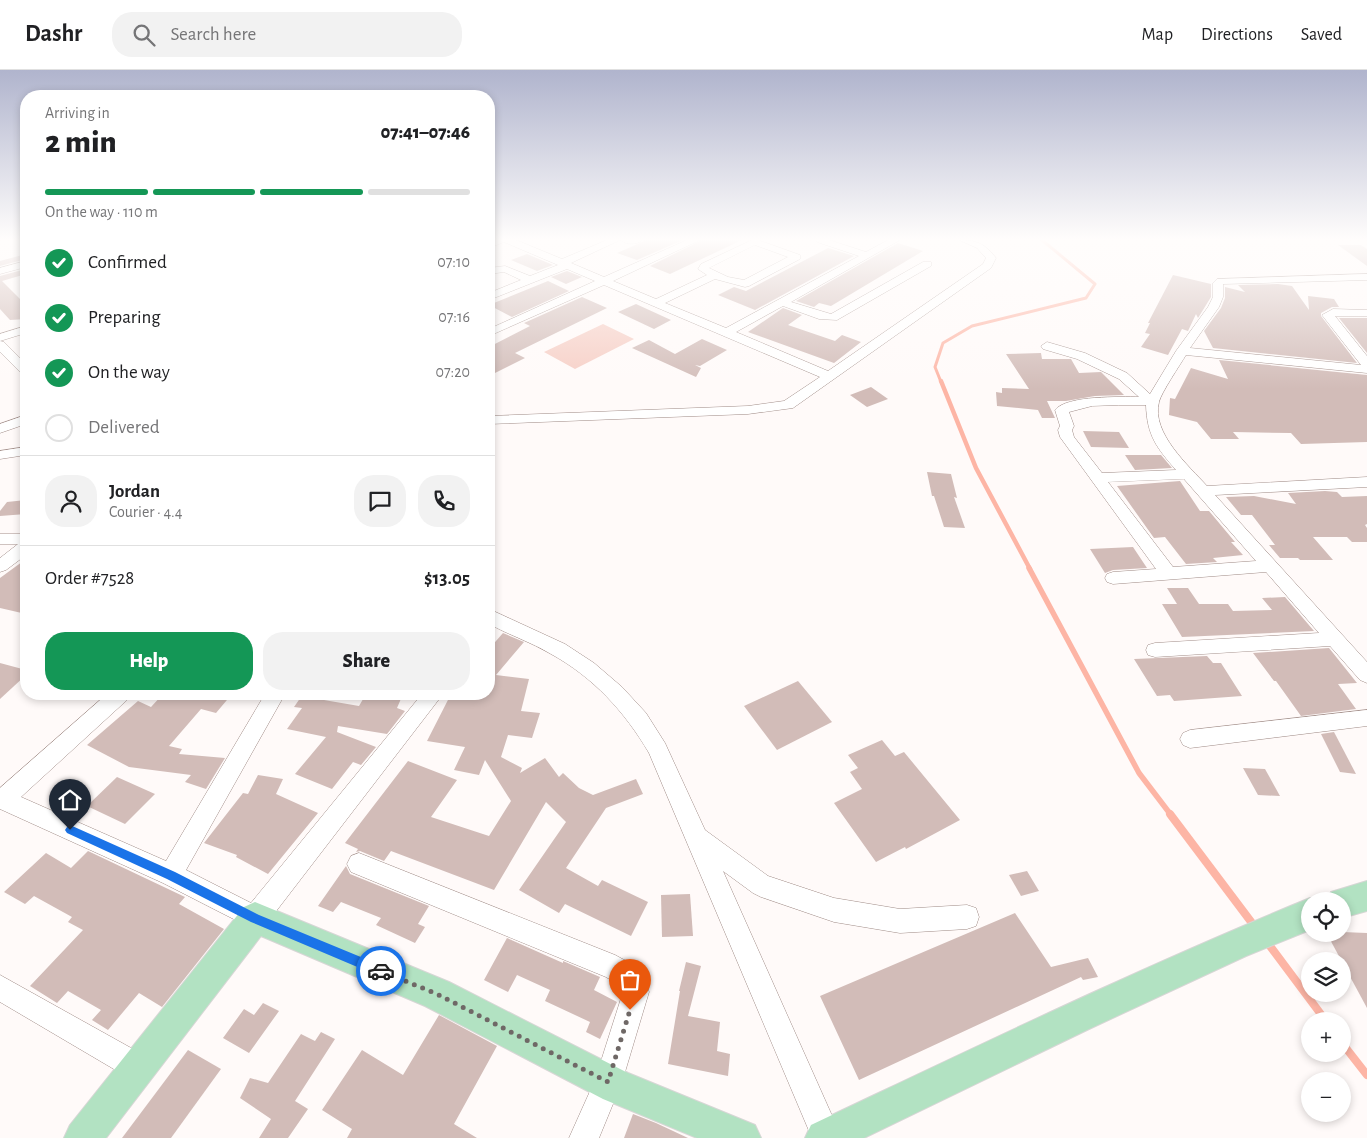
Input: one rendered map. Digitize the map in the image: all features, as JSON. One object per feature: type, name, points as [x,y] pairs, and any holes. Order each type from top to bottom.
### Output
[{"type":"main road","points":[[1351,900],[1367,896]]},
{"type":"main road","points":[[83,1138],[255,918],[437,994],[608,1082],[742,1138]]},
{"type":"main road","points":[[826,1138],[1077,1017],[1235,945],[1301,918]]},
{"type":"street","points":[[495,327],[583,290]]},
{"type":"street","points":[[625,290],[828,376]]},
{"type":"street","points":[[661,305],[693,290]]},
{"type":"street","points":[[726,333],[803,290]]},
{"type":"street","points":[[781,302],[823,317],[833,318],[882,290]]},
{"type":"street","points":[[495,417],[767,409],[788,405],[953,290]]},
{"type":"street","points":[[1218,290],[1218,297],[1213,307],[1182,351],[1152,402],[1153,423],[1162,445],[1367,676]]},
{"type":"street","points":[[1367,313],[1333,312],[1328,315],[1367,364]]},
{"type":"street","points":[[0,338],[20,332]]},
{"type":"street","points":[[0,345],[20,365]]},
{"type":"street","points":[[1047,346],[1080,356],[1123,376],[1152,402]]},
{"type":"street","points":[[1182,351],[1367,368]]},
{"type":"street","points":[[1152,402],[1131,400],[1074,406],[1062,410],[1067,437],[1169,574]]},
{"type":"street","points":[[0,430],[20,422]]},
{"type":"street","points":[[0,430],[20,428]]},
{"type":"street","points":[[0,455],[20,452]]},
{"type":"street","points":[[1097,478],[1187,474]]},
{"type":"street","points":[[1203,491],[1367,482]]},
{"type":"street","points":[[0,539],[20,540]]},
{"type":"street","points":[[0,566],[20,551]]},
{"type":"street","points":[[1113,578],[1269,566]]},
{"type":"street","points":[[495,622],[557,649],[582,664],[631,709],[644,725],[658,749],[826,1138]]},
{"type":"street","points":[[1155,650],[1334,639]]},
{"type":"street","points":[[113,700],[2,799],[171,875],[255,918],[428,700]]},
{"type":"street","points":[[171,875],[272,700]]},
{"type":"street","points":[[1190,739],[1367,718]]},
{"type":"street","points":[[696,838],[761,885],[834,910],[900,920],[967,917]]},
{"type":"street","points":[[359,864],[615,968],[632,978],[636,992],[608,1082],[584,1138]]},
{"type":"street","points":[[0,988],[139,1068]]},
{"type":"shaded area","points":[[603,324],[634,339],[575,369],[544,352]]},
{"type":"building","points":[[0,290],[11,290],[20,299],[20,319],[10,320],[0,309]]},
{"type":"building","points":[[526,290],[569,291],[512,317],[495,308],[495,303]]},
{"type":"building","points":[[728,290],[792,290],[755,310],[718,295]]},
{"type":"building","points":[[816,290],[858,290],[831,306],[819,303],[814,307],[796,301]]},
{"type":"building","points":[[1165,290],[1211,290],[1211,297],[1198,318],[1196,314],[1188,331],[1182,329],[1168,355],[1141,347],[1150,334],[1145,333],[1150,323],[1148,323]]},
{"type":"building","points":[[1225,290],[1245,292],[1243,290],[1295,290],[1309,310],[1308,296],[1334,299],[1339,307],[1332,307],[1321,313],[1321,316],[1357,363],[1213,348],[1204,331],[1221,308],[1225,298]]},
{"type":"building","points":[[582,297],[607,308],[515,353],[525,358],[495,373],[495,344],[530,326],[524,323]]},
{"type":"building","points":[[636,304],[671,320],[654,329],[618,312]]},
{"type":"building","points":[[783,308],[802,315],[788,325],[835,341],[842,335],[861,342],[834,363],[748,332]]},
{"type":"building","points":[[1339,318],[1367,318],[1367,353]]},
{"type":"building","points":[[702,339],[727,350],[700,366],[695,365],[701,368],[696,377],[632,348],[649,340],[675,354]]},
{"type":"building","points":[[1041,353],[1042,359],[1071,359],[1079,373],[1101,372],[1124,395],[1047,401],[1055,418],[1042,418],[1038,410],[997,406],[996,392],[1002,393],[1002,388],[1029,389],[1006,354]]},
{"type":"building","points":[[1219,360],[1367,375],[1367,442],[1301,444],[1291,433],[1233,432],[1239,439],[1211,439],[1197,422],[1169,415],[1170,398],[1175,399],[1191,368],[1228,379]]},
{"type":"building","points":[[871,387],[888,399],[867,407],[850,395]]},
{"type":"building","points":[[1083,431],[1119,432],[1129,448],[1091,447]]},
{"type":"building","points":[[1125,455],[1161,455],[1172,468],[1135,470]]},
{"type":"building","points":[[927,472],[951,474],[957,498],[954,497],[965,528],[944,527],[934,496],[932,496]]},
{"type":"building","points":[[1180,481],[1200,511],[1209,511],[1235,542],[1231,542],[1243,555],[1213,558],[1217,562],[1186,564],[1165,537],[1154,538],[1117,486]]},
{"type":"building","points":[[1337,492],[1342,497],[1367,496],[1367,524],[1365,525],[1367,528],[1367,542],[1352,542],[1347,537],[1313,537],[1333,560],[1280,558],[1269,545],[1275,545],[1252,515],[1241,515],[1226,497],[1254,496],[1296,504],[1288,493]]},
{"type":"building","points":[[20,501],[20,514],[0,516],[0,511],[7,502]]},
{"type":"building","points":[[1133,547],[1147,568],[1113,570],[1105,573],[1090,549]]},
{"type":"building","points":[[20,563],[20,613],[0,608],[0,578]]},
{"type":"building","points":[[1167,588],[1188,588],[1199,604],[1228,604],[1233,611],[1272,610],[1262,598],[1285,597],[1314,631],[1182,637],[1162,604],[1177,604]]},
{"type":"building","points":[[503,633],[524,642],[496,675],[529,679],[521,711],[540,713],[532,738],[508,735],[501,757],[522,768],[520,773],[545,758],[559,777],[563,773],[579,788],[593,795],[636,779],[643,794],[606,808],[566,868],[598,886],[602,880],[648,902],[631,936],[565,904],[559,913],[519,890],[566,822],[546,802],[494,890],[391,851],[384,861],[360,851],[356,852],[358,849],[345,843],[408,761],[457,780],[431,817],[489,836],[511,801],[485,760],[479,775],[454,770],[465,747],[427,741],[448,700],[495,700],[495,642]]},
{"type":"building","points":[[1329,648],[1357,683],[1338,684],[1356,709],[1301,716],[1253,653]]},
{"type":"building","points":[[1207,656],[1213,663],[1221,663],[1242,696],[1174,701],[1170,695],[1157,696],[1134,659]]},
{"type":"building","points":[[0,663],[20,668],[20,681],[0,699]]},
{"type":"building","points":[[798,681],[832,722],[777,750],[744,706]]},
{"type":"building","points":[[157,700],[227,700],[216,713],[201,709],[169,746],[182,749],[179,754],[225,758],[206,789],[185,782],[191,775],[129,767],[87,745],[138,701],[151,707]]},
{"type":"building","points":[[299,700],[324,700],[359,706],[362,700],[400,700],[397,708],[405,711],[387,734],[338,726],[337,732],[376,747],[361,765],[353,762],[332,789],[295,774],[326,737],[287,729],[302,708],[294,707]]},
{"type":"building","points":[[1334,732],[1356,774],[1340,772],[1321,734]]},
{"type":"building","points":[[882,740],[895,756],[904,752],[960,820],[906,849],[905,847],[876,862],[834,803],[862,789],[850,772],[858,768],[848,755]]},
{"type":"building","points":[[1243,768],[1265,769],[1280,796],[1258,795]]},
{"type":"building","points":[[258,775],[283,779],[276,794],[318,813],[268,874],[236,857],[237,855],[204,843],[243,793],[248,794]]},
{"type":"building","points":[[117,777],[155,794],[125,824],[87,806]]},
{"type":"building","points":[[88,851],[185,897],[179,904],[224,929],[162,1007],[139,993],[108,1030],[92,1020],[101,1010],[68,991],[57,1003],[30,986],[83,930],[68,922],[72,917],[34,896],[25,904],[4,892],[46,853],[71,868]]},
{"type":"building","points":[[346,866],[350,874],[429,906],[418,924],[425,927],[415,943],[376,925],[381,918],[341,902],[333,912],[318,906]]},
{"type":"building","points":[[1027,871],[1039,891],[1021,896],[1009,875]]},
{"type":"building","points":[[690,894],[693,936],[662,937],[661,895]]},
{"type":"building","points":[[1015,913],[1051,967],[1088,958],[1098,977],[1083,980],[1081,977],[859,1080],[820,996]]},
{"type":"building","points":[[1351,932],[1367,933],[1367,1008],[1351,978],[1351,952],[1337,952],[1331,942],[1351,942]]},
{"type":"building","points":[[507,938],[600,977],[594,990],[617,1002],[600,1039],[586,1032],[590,1022],[545,1001],[550,990],[517,975],[508,992],[484,980]]},
{"type":"building","points":[[686,962],[701,966],[688,1016],[720,1022],[717,1051],[730,1054],[728,1076],[668,1064],[679,991]]},
{"type":"building","points":[[263,1003],[279,1011],[249,1053],[223,1038],[244,1009],[254,1015]]},
{"type":"building","points":[[439,1015],[497,1046],[454,1124],[477,1138],[347,1138],[352,1129],[322,1110],[362,1050],[403,1075]]},
{"type":"building","points":[[321,1032],[335,1039],[295,1101],[308,1109],[288,1138],[259,1138],[271,1119],[240,1098],[250,1078],[268,1083],[301,1034],[315,1041]]},
{"type":"building","points":[[188,1050],[221,1069],[171,1138],[122,1138]]},
{"type":"building","points":[[633,1114],[656,1123],[688,1138],[624,1138]]},
{"type":"waterway","points":[[941,382],[935,367],[943,343],[972,326],[1086,298],[1091,290]]},
{"type":"waterway","points":[[941,381],[976,468],[1030,569]]},
{"type":"waterway","points":[[1029,568],[1139,773],[1171,815]]},
{"type":"waterway","points":[[1170,814],[1255,927]]},
{"type":"waterway","points":[[1267,942],[1319,1012]]},
{"type":"waterway","points":[[1351,1055],[1367,1075]]},
{"type":"way so far","points":[[381,971],[437,994],[608,1082],[630,1010]]},
{"type":"route","points":[[70,830],[171,875],[255,918],[381,971]]}]
